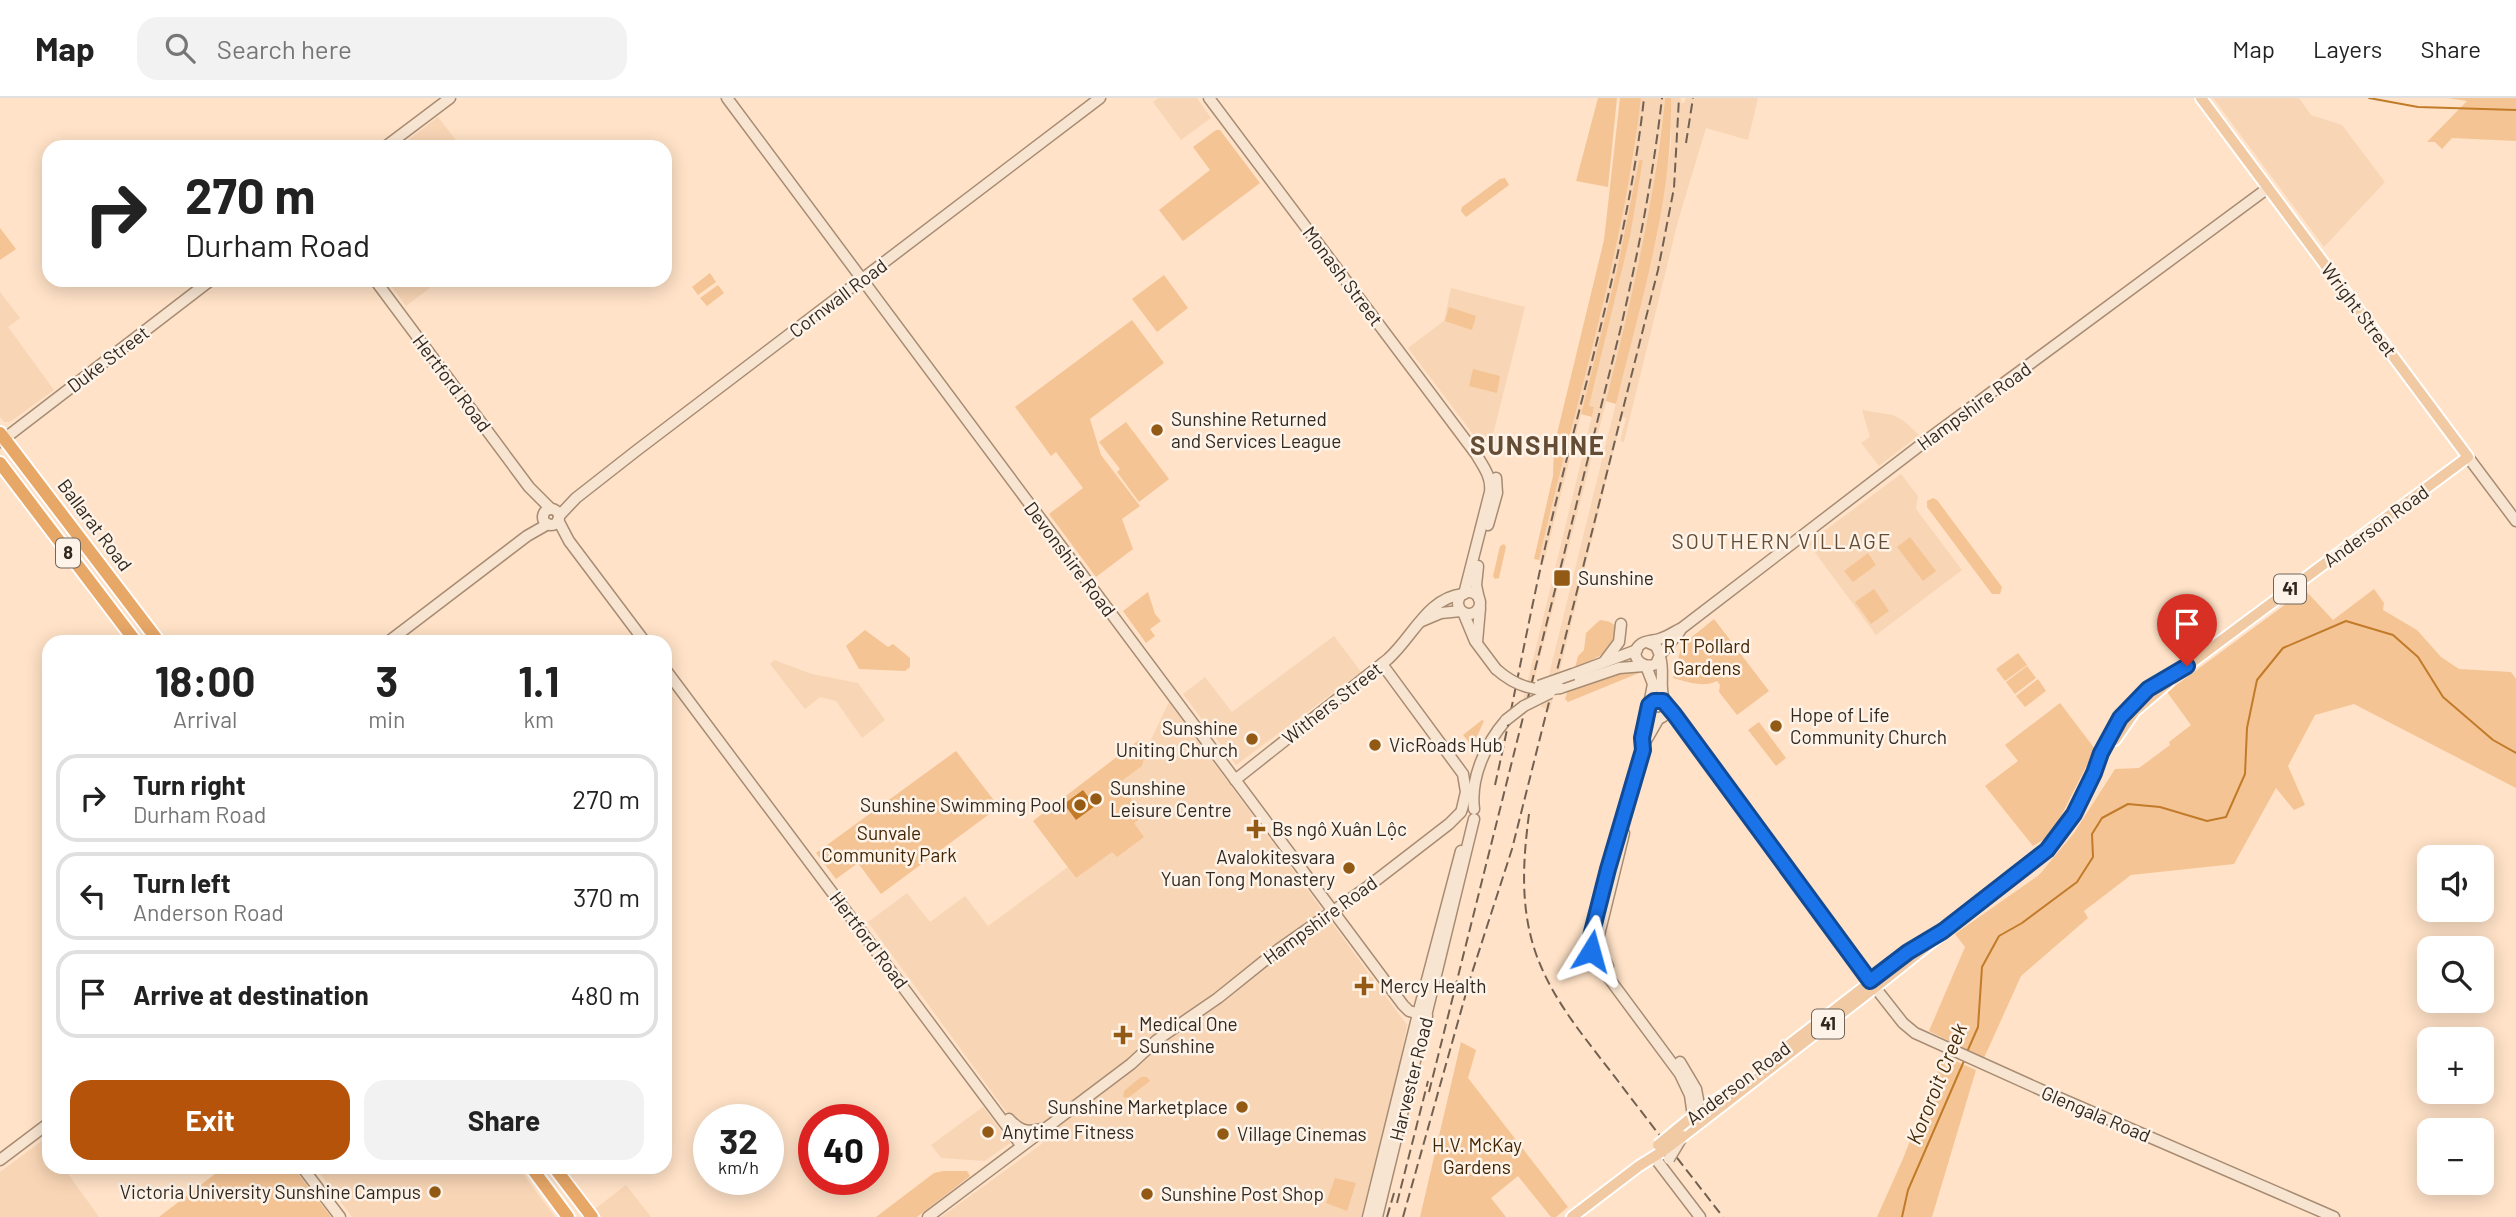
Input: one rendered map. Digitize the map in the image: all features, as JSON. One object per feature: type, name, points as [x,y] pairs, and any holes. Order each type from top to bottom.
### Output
[{"type":"highway","name":"Ballarat Road","points":[[1,441],[153,635]]},
{"type":"highway","name":"Ballarat Road","points":[[0,463],[131,635]]},
{"type":"highway","points":[[536,1174],[568,1217]]},
{"type":"highway","points":[[559,1174],[592,1217]]},
{"type":"main road","name":"Wright Street","points":[[2201,98],[2468,457]]},
{"type":"main road","name":"Anderson Road","points":[[1572,1217],[1683,1136],[1694,1120],[2052,845],[2074,814],[2112,730],[2128,708],[2148,689],[2182,669],[2468,457]]},
{"type":"main road","name":"Anderson Road","points":[[1659,1153],[1715,1101],[1779,1057]]},
{"type":"street","points":[[394,140],[450,98]]},
{"type":"street","name":"Devonshire Road","points":[[727,98],[1402,1005],[1422,1015]]},
{"type":"street","name":"Cornwall Road","points":[[397,635],[1100,98]]},
{"type":"street","name":"Monash Street","points":[[1209,98],[1496,478],[1497,493],[1482,534]]},
{"type":"street","name":"Hampshire Road","points":[[1647,642],[1682,628],[1931,437],[2269,188]]},
{"type":"street","name":"Duke Street","points":[[1,441],[202,287]]},
{"type":"street","name":"Hertford Road","points":[[380,287],[640,635]]},
{"type":"street","name":"Wright Street","points":[[2468,457],[2516,522]]},
{"type":"street","points":[[1482,534],[1458,602],[1478,646],[1496,669],[1524,687],[1543,691],[1560,688]]},
{"type":"street","points":[[1478,646],[1479,601],[1476,576],[1482,534]]},
{"type":"street","points":[[1422,621],[1441,613],[1474,613],[1478,610],[1479,601],[1472,593],[1463,594]]},
{"type":"street","name":"Withers Street","points":[[1235,780],[1382,664],[1403,645],[1437,603],[1463,594]]},
{"type":"street","points":[[1604,662],[1619,642],[1621,624]]},
{"type":"street","name":"Hampshire Road","points":[[1660,656],[1682,628]]},
{"type":"street","points":[[1644,744],[1642,738],[1653,684],[1645,666],[1636,658],[1640,645],[1647,642],[1656,646],[1660,656],[1663,675],[1661,693],[1667,711],[1644,744],[1597,944],[1605,963],[1684,1080],[1690,1095],[1694,1120]]},
{"type":"street","points":[[1467,815],[1486,750],[1506,720],[1524,706],[1572,679],[1604,662],[1637,650]]},
{"type":"street","points":[[1524,687],[1619,668],[1656,664],[1660,656]]},
{"type":"street","points":[[1382,664],[1463,774],[1467,815]]},
{"type":"street","name":"Hertford Road","points":[[672,678],[1021,1145]]},
{"type":"street","points":[[1649,706],[1657,700],[1665,703]]},
{"type":"street","name":"Glengala Road","points":[[1665,703],[1872,984],[1903,1023],[1915,1033],[2334,1217]]},
{"type":"street","points":[[1649,706],[1651,715],[1671,722],[1690,737]]},
{"type":"street","name":"Hampshire Road","points":[[928,1217],[1279,949],[1450,824],[1467,815]]},
{"type":"street","name":"Harvester Road","points":[[1377,1217],[1465,838],[1467,815]]},
{"type":"street","name":"Harvester Road","points":[[1368,1217],[1422,1015]]},
{"type":"street","points":[[1642,1017],[1709,1099],[1715,1101]]},
{"type":"street","points":[[1689,1075],[1697,1093],[1694,1120]]},
{"type":"street","points":[[989,1103],[1020,1130],[1031,1132],[1044,1129]]},
{"type":"street","points":[[0,1160],[42,1128]]},
{"type":"street","points":[[1659,1153],[1668,1175],[1700,1217]]},
{"type":"street","points":[[307,1174],[340,1217]]},
{"type":"shaded area","points":[[1158,98],[1197,98],[1211,118],[1181,140],[1153,102]]},
{"type":"shaded area","points":[[1641,98],[1665,98],[1651,203],[1626,325],[1528,704],[1523,701],[1594,408],[1589,406],[1630,237],[1643,160],[1639,160],[1617,270],[1544,562],[1539,560],[1615,249],[1633,159]]},
{"type":"shaded area","points":[[1671,98],[1681,98],[1681,103],[1684,103],[1686,98],[1758,98],[1748,140],[1706,128],[1678,221],[1624,442],[1620,441],[1626,418],[1622,417],[1550,710],[1541,707],[1657,237],[1671,145]]},
{"type":"shaded area","points":[[2213,98],[2299,98],[2311,115],[2342,125],[2385,182],[2324,247]]},
{"type":"shaded area","points":[[438,117],[456,140],[408,140]]},
{"type":"shaded area","points":[[392,287],[431,287],[406,306]]},
{"type":"shaded area","points":[[1451,288],[1525,307],[1488,454],[1408,348],[1444,321]]},
{"type":"shaded area","points":[[0,292],[20,318],[8,327],[54,390],[10,422],[4,422],[0,417]]},
{"type":"shaded area","points":[[1862,410],[1893,415],[1919,435],[1879,466],[1861,443],[1870,437]]},
{"type":"shaded area","points":[[1901,474],[1918,496],[1916,509],[1962,570],[1876,635],[1808,543]]},
{"type":"shaded area","points":[[1334,636],[1361,672],[1236,765],[1183,694],[1205,677],[1232,712]]},
{"type":"shaded area","points":[[774,660],[812,674],[858,683],[885,720],[862,738],[836,701],[820,697],[805,709],[770,664]]},
{"type":"shaded area","points":[[1169,702],[1407,1025],[1397,1078],[1361,1217],[941,1217],[1043,1143],[1030,1129],[1016,1125],[868,922],[907,893],[930,922],[965,896],[988,926],[1068,867],[1076,878],[1112,851],[1117,857],[1134,823],[1144,815],[1119,783],[1142,766],[1146,750]]},
{"type":"shaded area","name":"Sunshine Swimming Pool","points":[[1083,790],[1095,806],[1076,820],[1064,804]]},
{"type":"shaded area","points":[[983,1107],[1010,1143],[985,1161],[941,1158],[931,1145]]},
{"type":"shaded area","points":[[42,1141],[42,1174],[68,1174],[99,1217],[0,1217],[0,1172]]},
{"type":"shaded area","name":"Victoria University Sunshine Campus","points":[[320,1174],[523,1174],[555,1217],[352,1217]]},
{"type":"shaded area","points":[[626,1185],[651,1217],[602,1217],[595,1209]]},
{"type":"green space","points":[[1598,98],[1617,98],[1608,187],[1576,181]]},
{"type":"green space","points":[[1620,98],[1641,98],[1633,157],[1610,273],[1539,560],[1534,559],[1553,476],[1554,446],[1604,240]]},
{"type":"green space","points":[[1665,98],[1671,98],[1670,137],[1661,214],[1616,404],[1606,401],[1649,213]]},
{"type":"green space","points":[[2448,98],[2516,98],[2516,141],[2452,138],[2442,149],[2435,142],[2427,142],[2467,101]]},
{"type":"green space","points":[[1216,130],[1220,130],[1260,183],[1183,241],[1159,210],[1210,170],[1193,147]]},
{"type":"green space","points":[[1639,160],[1643,160],[1630,237],[1589,406],[1594,407],[1592,417],[1581,414],[1617,270]]},
{"type":"green space","points":[[1505,178],[1509,185],[1466,217],[1461,211],[1462,207]]},
{"type":"green space","points":[[0,228],[16,249],[0,260]]},
{"type":"green space","points":[[710,273],[716,282],[698,295],[692,287]]},
{"type":"green space","points":[[1164,275],[1188,308],[1157,332],[1132,299]]},
{"type":"green space","points":[[718,285],[724,293],[707,306],[700,298]]},
{"type":"green space","points":[[1449,307],[1476,316],[1472,330],[1445,321]]},
{"type":"green space","points":[[1132,320],[1164,363],[1090,419],[1101,455],[1140,506],[1122,519],[1133,549],[1096,577],[1049,514],[1083,488],[1056,452],[1051,456],[1015,407]]},
{"type":"green space","points":[[1473,369],[1500,376],[1497,393],[1469,386]]},
{"type":"green space","points":[[1126,422],[1169,479],[1139,502],[1117,472],[1120,469],[1099,442]]},
{"type":"green space","points":[[1933,498],[2002,587],[2000,594],[1992,594],[1927,507],[1927,501]]},
{"type":"green space","points":[[1910,537],[1936,571],[1923,581],[1897,547]]},
{"type":"green space","points":[[1504,544],[1506,547],[1499,578],[1495,579],[1493,576],[1500,546]]},
{"type":"green space","points":[[1868,553],[1876,565],[1853,582],[1844,571]]},
{"type":"green space","points":[[1874,589],[1889,611],[1871,624],[1855,602]]},
{"type":"green space","points":[[2374,589],[2384,603],[2383,610],[2417,630],[2441,657],[2459,669],[2511,672],[2516,679],[2516,788],[2354,704],[2315,715],[2288,766],[2305,805],[2294,810],[2276,788],[2234,864],[2131,875],[2084,911],[2088,918],[2021,976],[1984,1058],[1929,1031],[1965,947],[1955,934],[2039,875],[2074,833],[2115,769],[2139,768],[2191,725],[2167,692],[2305,590],[2333,620]]},
{"type":"green space","points":[[1148,592],[1155,614],[1161,621],[1150,629],[1155,636],[1146,643],[1123,611]]},
{"type":"green space","name":"R T Pollard Gardens","points":[[1714,619],[1769,691],[1737,715],[1719,692],[1720,685],[1717,681],[1701,684],[1673,678],[1682,645]]},
{"type":"green space","points":[[1600,620],[1616,626],[1618,632],[1614,645],[1575,668],[1578,656],[1584,650],[1586,633]]},
{"type":"green space","points":[[865,630],[888,647],[893,644],[910,658],[910,667],[905,671],[859,669],[846,646]]},
{"type":"green space","points":[[2018,653],[2027,665],[2005,681],[1996,669]]},
{"type":"green space","points":[[2027,666],[2036,678],[2015,694],[2006,682]]},
{"type":"green space","points":[[1636,671],[1639,673],[1568,702],[1565,699],[1568,690]]},
{"type":"green space","points":[[2038,679],[2046,691],[2025,707],[2016,696]]},
{"type":"green space","points":[[2060,703],[2095,749],[2058,822],[2048,837],[2033,846],[1985,786],[2018,761],[2005,745]]},
{"type":"green space","points":[[1484,721],[1474,743],[1469,742],[1463,735]]},
{"type":"green space","points":[[1759,722],[1786,758],[1776,766],[1748,730]]},
{"type":"green space","name":"Sunshine Leisure Centre","points":[[1139,740],[1146,750],[1142,766],[1119,783],[1144,816],[1134,823],[1144,837],[1117,857],[1112,852],[1076,878],[1033,821]]},
{"type":"green space","name":"Sunvale Community Park","points":[[956,751],[999,807],[881,894],[858,863],[836,879],[816,853]]},
{"type":"green space","name":"H.V. McKay Gardens","points":[[1461,1042],[1476,1050],[1468,1078],[1568,1207],[1556,1217],[1551,1217],[1518,1176],[1491,1198],[1506,1217],[1420,1217]]},
{"type":"green space","points":[[1944,1056],[1976,1070],[1932,1217],[1877,1217],[1902,1161]]},
{"type":"green space","points":[[1141,1077],[1147,1077],[1150,1081],[1128,1098],[1123,1097],[1124,1091]]},
{"type":"green space","points":[[967,1171],[970,1176],[917,1217],[876,1217],[934,1173]]},
{"type":"green space","points":[[215,1174],[298,1174],[331,1217],[159,1217]]},
{"type":"green space","points":[[1335,1178],[1356,1183],[1347,1211],[1326,1203]]},
{"type":"waterway","name":"Kororoit Creek","points":[[2369,98],[2418,107],[2516,110]]},
{"type":"waterway","name":"Kororoit Creek","points":[[1967,1052],[1978,1027],[1982,967],[1999,936],[2022,923],[2077,882],[2093,857],[2092,834],[2102,818],[2128,804],[2160,807],[2207,821],[2226,817],[2245,774],[2247,728],[2257,680],[2283,648],[2346,621],[2393,635],[2418,657],[2443,697],[2493,740],[2516,753]]},
{"type":"waterway","name":"Kororoit Creek","points":[[1902,1217],[1908,1190],[1964,1061]]},
{"type":"railway","points":[[1495,785],[1547,541],[1618,253],[1644,98]]},
{"type":"railway","points":[[1429,1092],[1620,331],[1644,215],[1662,98]]},
{"type":"railway","points":[[1403,1217],[1470,979],[1512,849],[1658,270],[1674,188],[1679,98]]},
{"type":"railway","points":[[1686,143],[1693,98]]},
{"type":"railway","points":[[1529,814],[1524,866],[1525,900],[1530,934],[1542,969],[1583,1035],[1723,1217]]},
{"type":"railway","points":[[1397,1203],[1428,1081]]},
{"type":"railway","points":[[1387,1217],[1394,1193]]},
{"type":"place","name":"Sunshine Returned and Services League","points":[[1157,430]]},
{"type":"place","name":"Sunshine","points":[[1562,578]]},
{"type":"place","name":"Hope of Life Community Church","points":[[1776,726]]},
{"type":"place","name":"Sunshine Uniting Church","points":[[1252,739]]},
{"type":"place","name":"VicRoads Hub","points":[[1375,745]]},
{"type":"place","name":"Sunshine Leisure Centre","points":[[1096,799]]},
{"type":"place","name":"Sunshine Swimming Pool","points":[[1080,805]]},
{"type":"place","name":"Bs ngô Xuân Lộc","points":[[1256,829]]},
{"type":"place","name":"Avalokitesvara Yuan Tong Monastery","points":[[1349,868]]},
{"type":"place","name":"Mercy Health","points":[[1364,986]]},
{"type":"place","name":"Medical One Sunshine","points":[[1123,1035]]},
{"type":"place","name":"Sunshine Marketplace","points":[[1242,1107]]},
{"type":"place","name":"Anytime Fitness","points":[[988,1132]]},
{"type":"place","name":"Village Cinemas","points":[[1223,1134]]},
{"type":"place","name":"Victoria University Sunshine Campus","points":[[435,1192]]},
{"type":"place","name":"Sunshine Post Shop","points":[[1147,1194]]},
{"type":"district","name":"SUNSHINE","points":[[1538,446]]},
{"type":"district","name":"SOUTHERN VILLAGE","points":[[1782,542]]},
{"type":"route","points":[[1591,951],[1591,936],[1643,750],[1642,738],[1651,702],[1663,701],[1674,714],[1870,981],[1908,952],[1943,931],[2047,850],[2074,814],[2120,718],[2148,689],[2187,666]]}]
